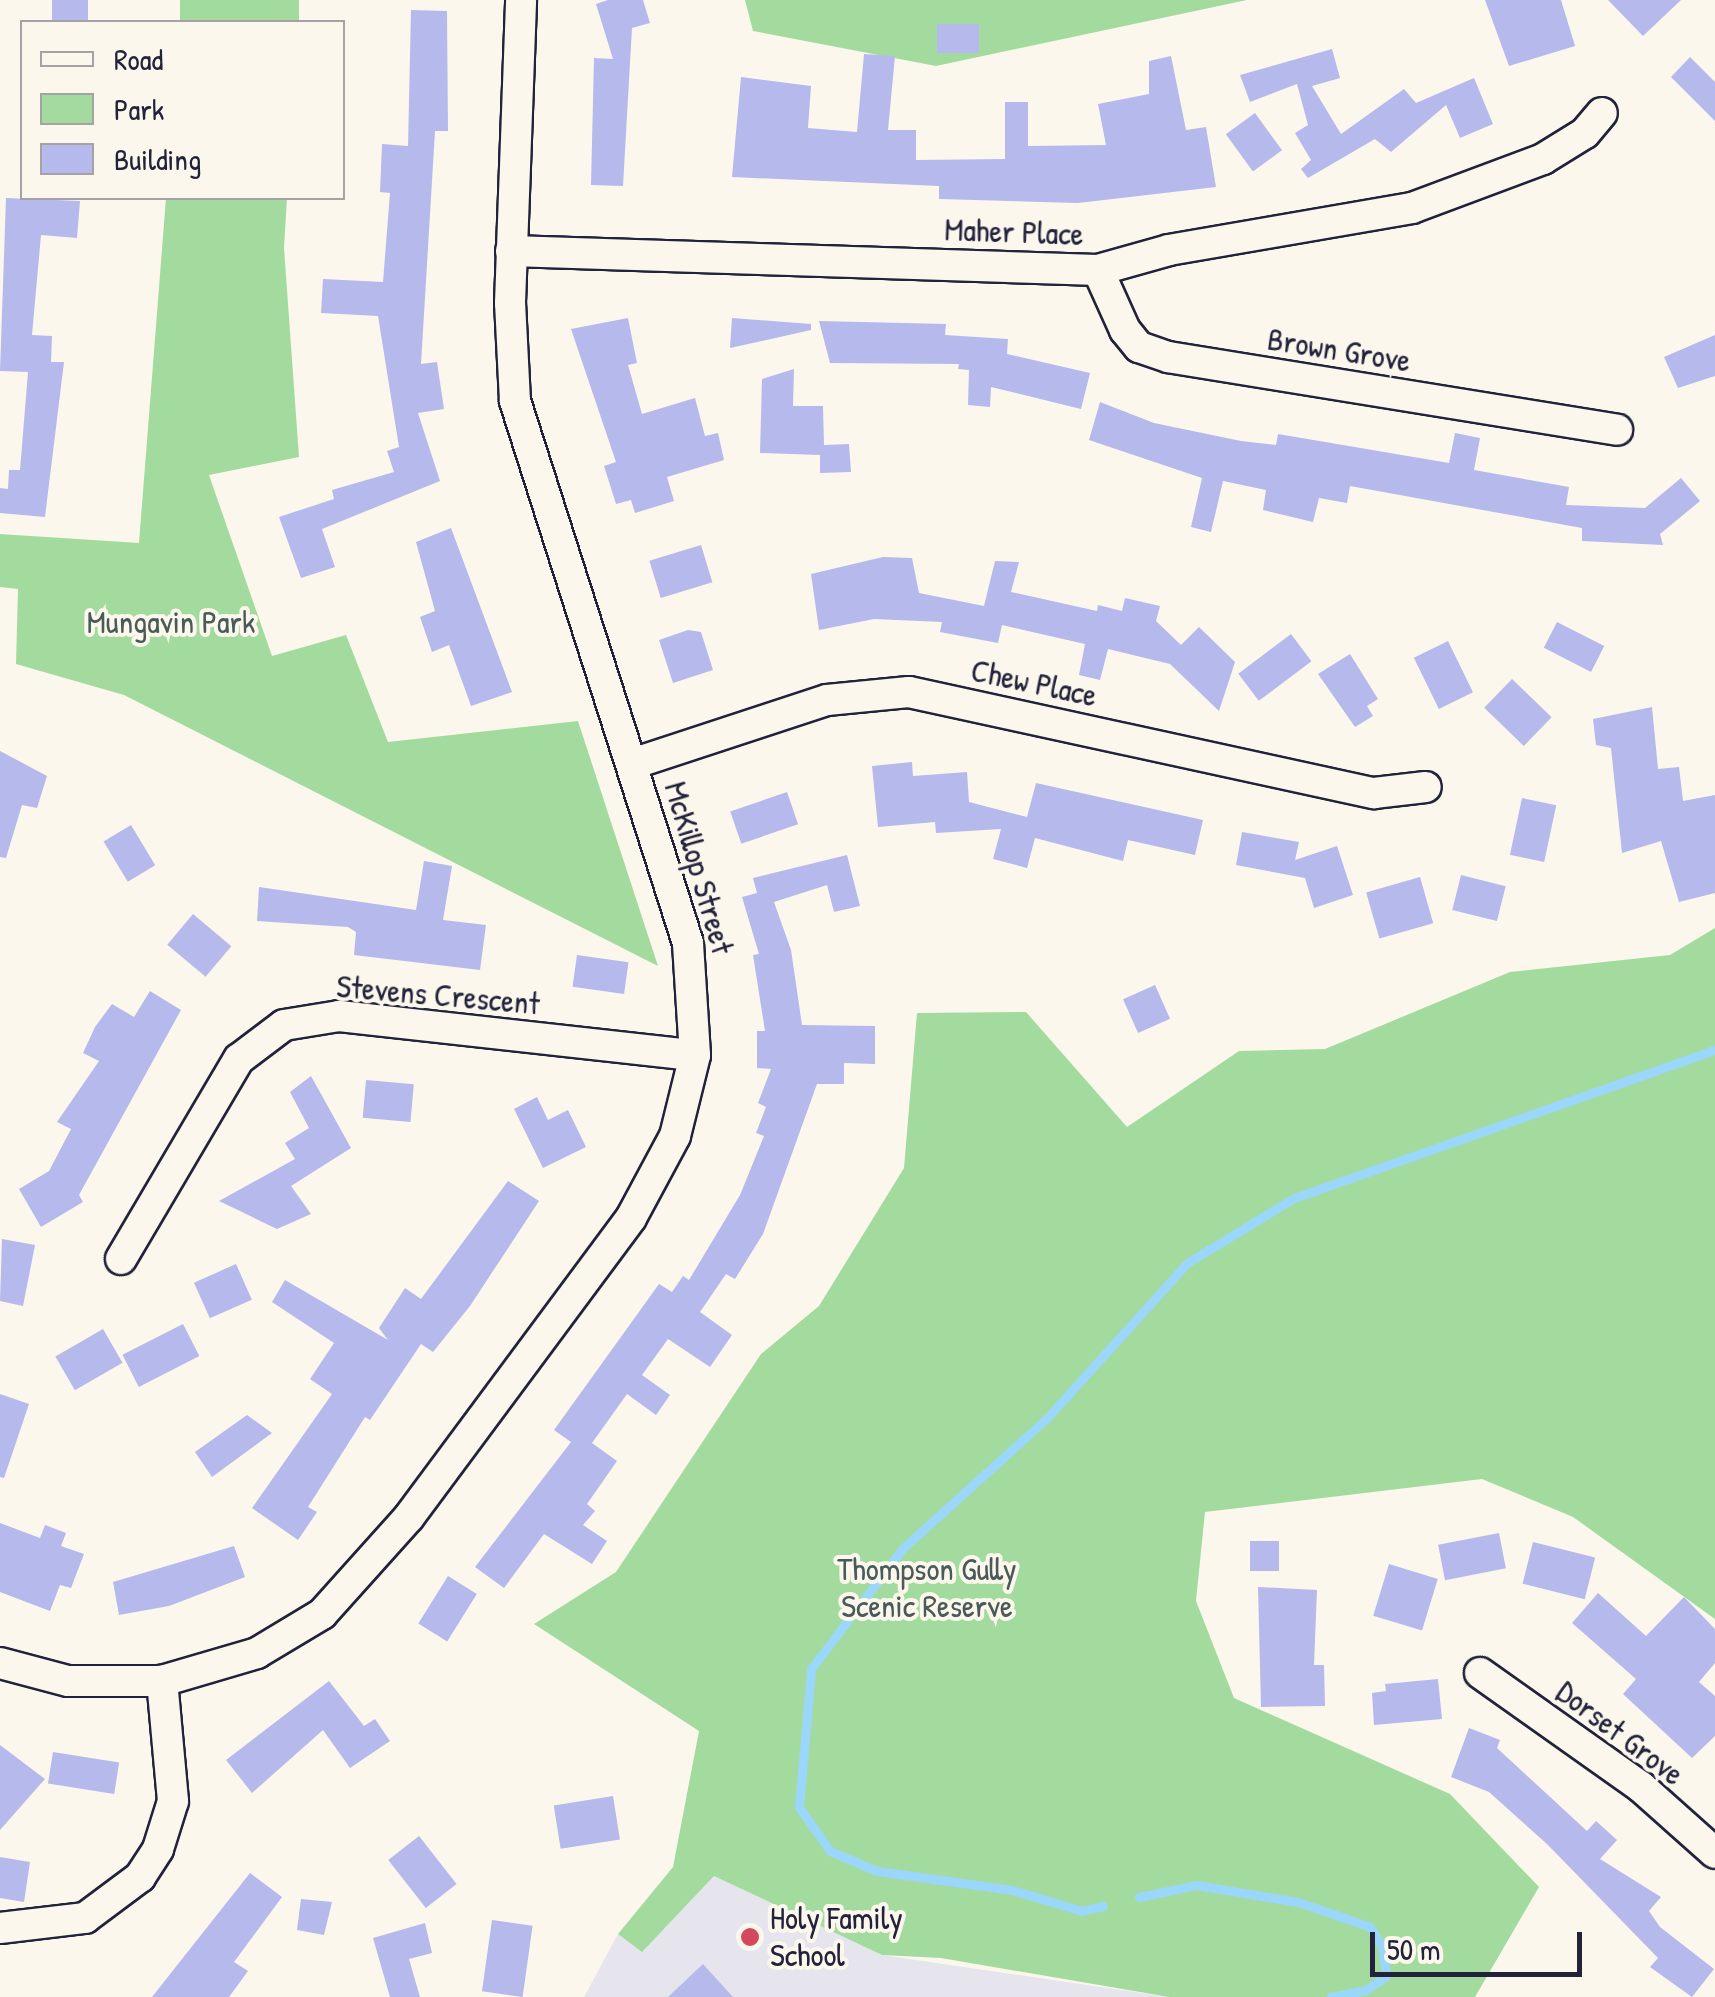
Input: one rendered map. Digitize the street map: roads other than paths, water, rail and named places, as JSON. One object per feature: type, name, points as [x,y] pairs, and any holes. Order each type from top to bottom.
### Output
[{"type":"street","name":"McKillop Street","points":[[0,1664],[68,1681],[162,1680],[276,1644],[355,1585],[631,1218],[675,1136],[695,1055],[688,942],[523,439],[510,362],[521,0]]},
{"type":"street","name":"Maher Place","points":[[511,250],[1098,270],[1169,250],[1412,208],[1543,159],[1585,134],[1602,113]]},
{"type":"street","name":"Brown Grove","points":[[1098,270],[1125,330],[1139,346],[1168,356],[1616,430]]},
{"type":"street","name":"Chew Place","points":[[632,764],[826,700],[909,692],[1374,793],[1426,787]]},
{"type":"street","name":"Stevens Crescent","points":[[120,1259],[239,1059],[284,1026],[339,1016],[695,1055]]},
{"type":"street","name":"Dorset Grove","points":[[1480,1673],[1641,1787],[1715,1853]]},
{"type":"street","points":[[0,1928],[84,1918],[140,1877],[158,1850],[172,1800],[162,1680]]},
{"type":"waterway","points":[[1103,1906],[1082,1911],[1012,1890],[877,1871],[830,1851],[799,1807],[811,1669],[902,1549],[1047,1418],[1187,1263],[1294,1198],[1715,1050]]},
{"type":"waterway","points":[[1139,1897],[1196,1885],[1298,1902],[1370,1927],[1382,1946],[1386,1976],[1366,1990],[1331,1997]]},
{"type":"place","name":"Holy Family School","points":[[750,1937]]},
{"type":"park label","name":"Mungavin Park","points":[[171,622]]},
{"type":"park label","name":"Thompson Gully Scenic Reserve","points":[[927,1588]]}]
